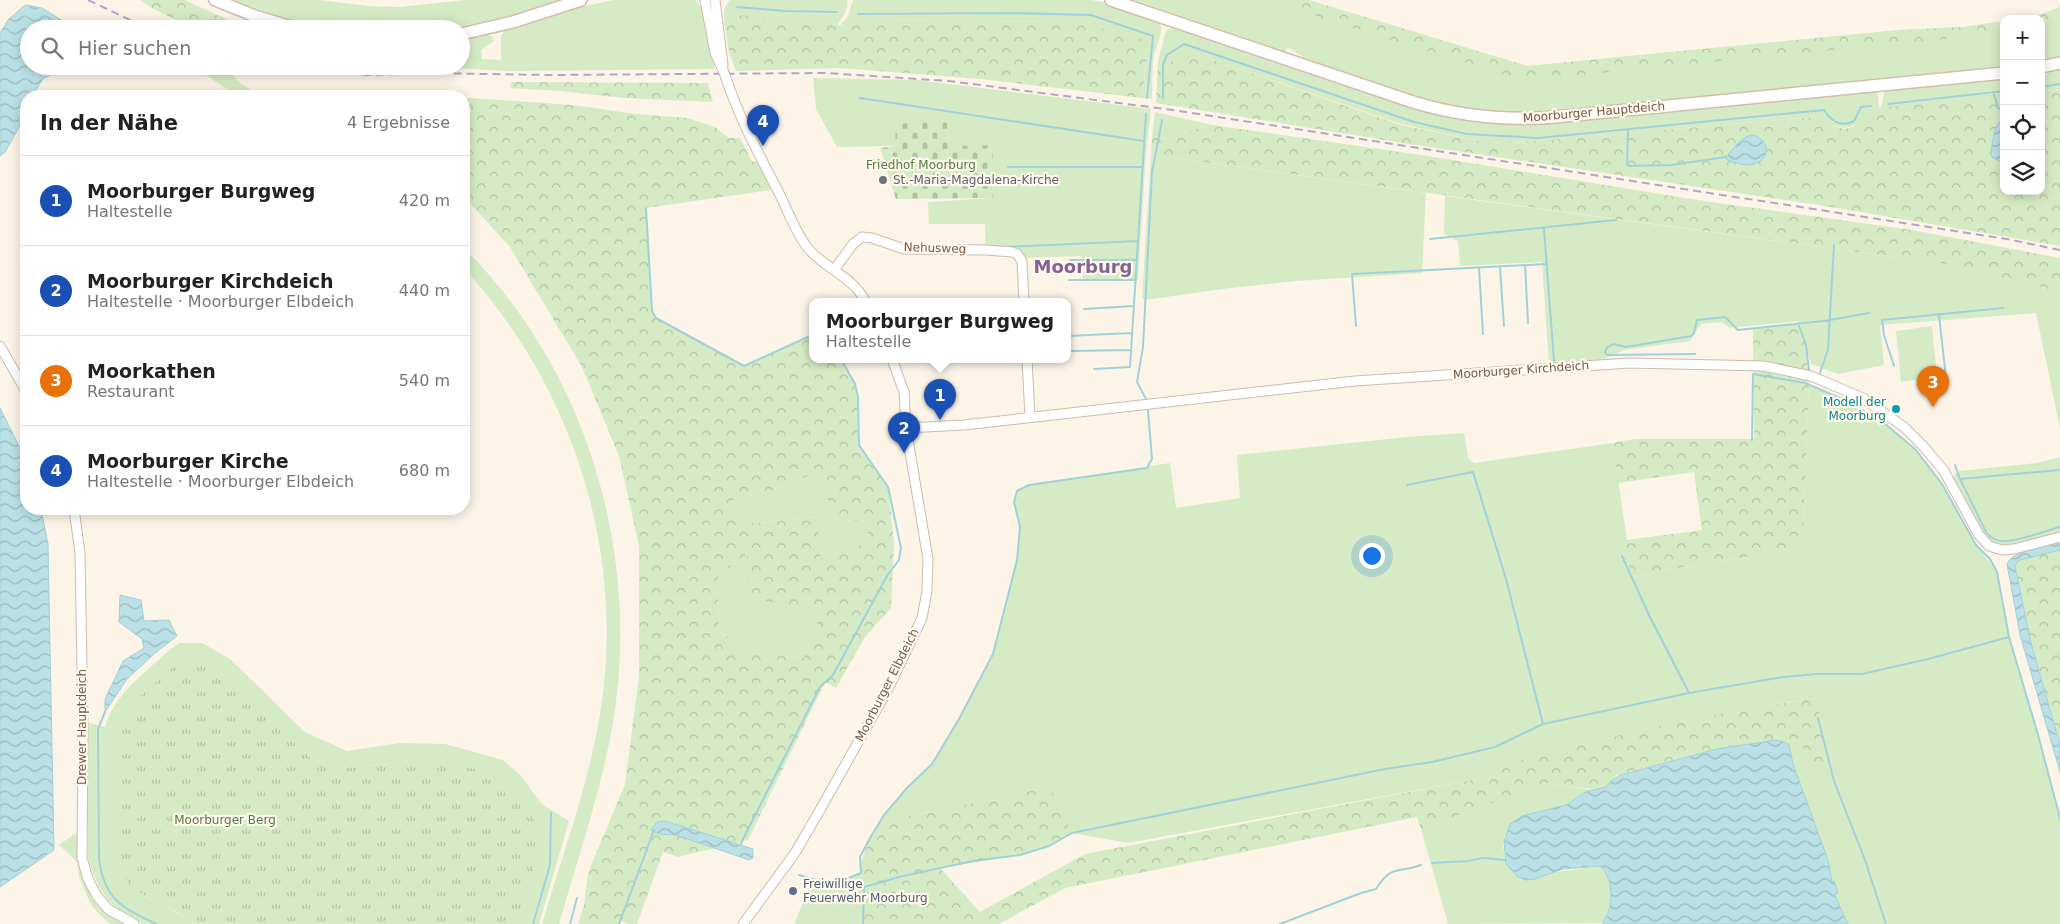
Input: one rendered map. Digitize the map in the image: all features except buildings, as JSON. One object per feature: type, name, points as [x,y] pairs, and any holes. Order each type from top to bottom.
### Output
[{"type":"main road","points":[[215,0],[268,20]]},
{"type":"main road","points":[[470,32],[513,22],[581,0]]},
{"type":"main road","name":"Moorburger Hauptdeich","points":[[1111,0],[1413,102],[1448,111],[1494,118],[1555,117],[2000,73]]},
{"type":"main road","points":[[2045,66],[2060,63]]},
{"type":"street","points":[[705,0],[714,53],[725,74],[752,140],[801,238],[817,258],[857,288],[864,298]]},
{"type":"street","points":[[714,0],[725,74]]},
{"type":"street","name":"Nehusweg","points":[[834,270],[853,244],[862,237],[872,238],[904,249],[1012,252],[1020,258],[1024,298]]},
{"type":"street","points":[[0,346],[20,381]]},
{"type":"street","name":"Moorburger Elbdeich","points":[[743,924],[795,853],[888,689],[922,618],[927,591],[928,560],[906,428],[904,392],[893,363]]},
{"type":"street","points":[[1027,363],[1030,417]]},
{"type":"street","name":"Moorburger Kirchdeich","points":[[906,428],[964,425],[1355,381],[1629,363],[1764,366],[1811,376],[1863,398],[1904,426],[1944,471],[1979,535],[1989,546],[2002,550],[2014,549],[2060,537]]},
{"type":"street","name":"Drewer Hauptdeich","points":[[75,515],[80,553],[83,728],[82,858],[88,879],[97,896],[108,909],[134,924]]},
{"type":"green space","points":[[140,0],[185,0],[228,20],[176,20]]},
{"type":"green space","points":[[231,0],[319,0],[368,6],[399,7],[466,0],[560,0],[510,16],[470,25],[470,20],[291,20]]},
{"type":"green space","points":[[614,0],[696,0],[703,10],[715,69],[509,71],[470,69],[470,36],[484,34],[492,36],[494,41],[481,50],[482,59],[501,60],[501,36],[506,29],[570,9]]},
{"type":"green space","points":[[730,0],[847,0],[848,3],[837,26],[738,15],[724,20],[724,9]]},
{"type":"green space","points":[[853,0],[1091,0],[1109,3],[1159,21],[1161,32],[1153,63],[1152,99],[1142,98],[1147,58],[1076,22],[860,20],[849,27],[840,26],[848,16]]},
{"type":"green space","points":[[1134,0],[1309,0],[1426,41],[1528,66],[1900,30],[1964,27],[2000,22],[2000,66],[1558,111],[1501,112],[1448,105],[1307,59],[1287,47],[1285,52]]},
{"type":"green space","points":[[1275,0],[1309,0],[1528,66],[1900,30],[1964,27],[2000,22],[2000,33],[1523,81],[1320,18]]},
{"type":"green space","points":[[2060,7],[2060,59],[2045,62],[2045,15],[2040,15]]},
{"type":"green space","points":[[2060,7],[2060,20],[2045,27],[2045,15],[2040,15]]},
{"type":"green space","points":[[738,15],[849,27],[860,20],[1076,22],[1142,39],[1147,57],[1142,98],[981,79],[839,68],[736,71],[729,52],[724,20]]},
{"type":"green space","points":[[1173,26],[1462,119],[1704,107],[1835,96],[1876,90],[1879,107],[1881,108],[1885,89],[2000,76],[2000,99],[1861,118],[1851,127],[1845,128],[1834,126],[1816,117],[1537,141],[1488,143],[1401,124],[1190,52],[1166,64],[1158,61],[1167,30]]},
{"type":"green space","points":[[1190,52],[1401,125],[1488,143],[1537,141],[1816,117],[1844,129],[1853,127],[1867,112],[1887,107],[2000,98],[2000,122],[1994,135],[1992,157],[2000,161],[2000,195],[2045,195],[2045,91],[2060,89],[2060,246],[1819,205],[1409,144],[1156,103],[1158,61],[1166,64]]},
{"type":"green space","points":[[2060,67],[2060,89],[2045,91],[2045,71]]},
{"type":"green space","points":[[206,75],[233,75],[251,90],[228,90]]},
{"type":"green space","points":[[813,78],[916,80],[1151,109],[1146,153],[1138,280],[1083,280],[1082,256],[1020,258],[986,250],[985,224],[929,224],[928,202],[993,198],[948,146],[947,121],[895,146],[837,147],[816,109]]},
{"type":"green space","points":[[511,82],[708,83],[713,102],[624,98],[510,88]]},
{"type":"green space","points":[[470,98],[572,105],[636,114],[687,118],[715,127],[729,138],[740,138],[752,161],[760,163],[771,190],[646,208],[652,311],[656,318],[744,366],[809,336],[809,363],[843,363],[855,384],[858,397],[859,445],[888,487],[894,542],[891,608],[865,637],[836,688],[825,682],[748,840],[678,857],[663,852],[637,924],[628,924],[621,921],[619,924],[578,924],[584,905],[588,873],[625,784],[639,676],[639,546],[619,456],[582,367],[510,247],[470,204]],"holes":[[[817,472],[837,523],[866,520],[870,542],[821,558],[816,517],[737,525],[733,496],[775,490]],[[747,554],[748,597],[821,613],[804,658],[742,652],[729,637],[719,633],[718,576]]]},
{"type":"green space","points":[[1155,112],[1213,125],[1183,132],[1168,139],[1152,136]]},
{"type":"green space","name":"Friedhof Moorburg","points":[[947,121],[948,146],[993,145],[993,198],[896,199],[880,148],[895,146],[896,124]]},
{"type":"green space","points":[[1213,125],[1428,156],[1697,200],[1912,230],[2060,258],[2060,292],[1945,264],[1151,155],[1152,136],[1168,139],[1183,132]]},
{"type":"green space","points":[[1151,155],[1426,193],[1422,273],[1296,281],[1145,300],[1142,298]]},
{"type":"green space","points":[[1445,196],[1945,264],[2060,292],[2060,428],[2036,313],[1880,325],[1884,365],[1838,374],[1811,364],[1799,321],[1730,328],[1721,322],[1701,324],[1690,341],[1624,350],[1597,362],[1549,365],[1542,262],[1460,266],[1458,241],[1444,234]]},
{"type":"green space","points":[[470,255],[507,296],[543,350],[573,407],[595,468],[611,530],[619,594],[620,659],[613,723],[596,799],[559,924],[542,924],[583,790],[596,735],[601,708],[606,648],[605,588],[597,530],[582,473],[561,417],[534,364],[502,315],[470,275]]},
{"type":"green space","points":[[1798,323],[1806,345],[1809,385],[1802,548],[1631,576],[1626,540],[1702,530],[1694,472],[1618,483],[1613,443],[1634,439],[1754,439],[1753,328]]},
{"type":"green space","points":[[1932,326],[1938,385],[1917,387],[1916,380],[1901,382],[1896,331]]},
{"type":"green space","points":[[1809,385],[1847,401],[1883,422],[1916,450],[1942,484],[1976,545],[1997,572],[2009,637],[2060,818],[2060,924],[1848,924],[1836,898],[1835,894],[1838,893],[1834,881],[1832,882],[1828,860],[1793,764],[1789,745],[1785,742],[1801,739],[1829,760],[1818,718],[1821,697],[1687,719],[1529,757],[1477,779],[1128,843],[1072,833],[1050,787],[880,822],[907,788],[932,764],[959,719],[993,655],[1017,560],[1020,527],[1014,502],[1017,491],[1029,485],[1170,463],[1176,508],[1240,498],[1237,455],[1407,437],[1464,433],[1468,458],[1474,463],[1613,443],[1632,576],[1802,548]]},
{"type":"green space","points":[[2060,457],[2060,533],[2006,547],[1992,543],[1985,537],[1972,518],[1953,479],[1955,474],[1960,471],[2037,463]]},
{"type":"green space","points":[[817,472],[837,523],[866,520],[870,542],[821,558],[815,517],[737,525],[732,496],[775,490]]},
{"type":"green space","points":[[2060,550],[2060,745],[2030,639],[2015,566],[2020,560]]},
{"type":"green space","points":[[747,554],[749,597],[821,612],[805,658],[741,652],[729,637],[719,633],[718,576]]},
{"type":"green space","points":[[180,643],[202,643],[230,659],[305,732],[347,751],[399,743],[445,744],[503,760],[520,775],[542,804],[569,821],[539,924],[518,924],[533,872],[412,762],[344,768],[312,759],[221,673],[120,734],[120,864],[140,894],[166,906],[195,924],[145,924],[122,912],[108,900],[98,884],[88,857],[86,722],[105,727],[109,715],[132,684]]},
{"type":"green space","name":"Moorburger Berg","points":[[202,661],[221,673],[312,759],[344,768],[412,762],[451,764],[485,771],[511,782],[530,807],[538,832],[533,872],[518,924],[195,924],[133,888],[124,876],[119,856],[120,734],[122,719],[143,693],[172,668],[181,664]]},
{"type":"green space","points":[[1822,697],[1818,718],[1829,760],[1809,767],[1800,739],[1785,742],[1776,740],[1717,749],[1617,775],[1607,787],[1598,790],[1547,783],[1421,829],[1417,817],[1065,888],[999,924],[863,924],[864,887],[860,865],[870,838],[880,822],[1050,787],[1072,833],[1049,846],[1020,855],[940,868],[980,912],[1085,854],[1477,779],[1529,757],[1687,719]]},
{"type":"green space","points":[[1547,783],[1593,790],[1584,792],[1566,805],[1520,818],[1504,836],[1503,846],[1506,864],[1518,877],[1601,866],[1610,886],[1609,908],[1603,923],[1448,924],[1421,829]]},
{"type":"green space","points":[[80,830],[82,864],[107,911],[125,924],[110,924],[97,912],[90,903],[79,877],[77,862],[59,845]]},
{"type":"green space","points":[[861,873],[864,887],[863,924],[794,924],[813,879],[840,882]]},
{"type":"water","points":[[25,5],[42,8],[61,20],[20,20],[20,75],[50,75],[43,79],[36,90],[20,90],[20,115],[18,118],[20,126],[5,152],[0,156],[0,33],[8,20]]},
{"type":"water","points":[[2000,121],[2000,161],[1992,157],[1991,154],[1993,139]]},
{"type":"water","points":[[1752,135],[1758,137],[1765,144],[1766,153],[1764,158],[1751,165],[1727,160],[1726,157],[1744,138]]},
{"type":"water","points":[[0,408],[20,448],[20,515],[42,515],[48,544],[54,850],[0,887]]},
{"type":"water","points":[[2060,543],[2060,550],[2020,560],[2015,566],[2030,639],[2060,745],[2060,772],[2020,635],[2007,564],[2010,559],[2022,552]]},
{"type":"water","points":[[120,595],[141,600],[144,621],[169,620],[177,636],[127,679],[105,712],[105,699],[123,661],[144,648],[142,639],[119,622]]},
{"type":"water","points":[[1776,740],[1789,745],[1793,764],[1828,860],[1832,882],[1834,881],[1838,893],[1835,894],[1836,898],[1848,924],[1602,924],[1609,910],[1611,895],[1608,879],[1601,866],[1563,869],[1535,879],[1526,880],[1518,877],[1506,864],[1504,841],[1510,824],[1522,816],[1566,805],[1585,792],[1606,787],[1620,775],[1717,749]]},
{"type":"water","points":[[665,821],[753,849],[753,858],[749,860],[676,835],[659,834],[651,830],[657,822]]},
{"type":"waterway","points":[[737,7],[785,11],[837,12]]},
{"type":"waterway","points":[[858,14],[1011,13],[1091,15],[1153,36],[1147,98]]},
{"type":"waterway","points":[[1163,98],[1163,64],[1167,55],[1184,44],[1414,122],[1467,134],[1538,138],[1824,110],[1833,120],[1845,124],[1854,121],[1861,107],[1871,106]]},
{"type":"waterway","points":[[2045,86],[2060,84]]},
{"type":"waterway","points":[[1888,104],[2000,91]]},
{"type":"waterway","points":[[1993,92],[2000,109]]},
{"type":"waterway","points":[[860,98],[1144,141]]},
{"type":"waterway","points":[[1094,369],[1130,367],[1146,114]]},
{"type":"waterway","points":[[1146,399],[1137,382],[1143,347],[1152,172],[1162,120]]},
{"type":"waterway","points":[[1628,130],[1627,164],[1629,166],[1671,165],[1726,157]]},
{"type":"waterway","points":[[1008,167],[1143,167]]},
{"type":"waterway","points":[[646,208],[652,311],[656,318],[744,366],[809,336]]},
{"type":"waterway","points":[[1430,239],[1616,220]]},
{"type":"waterway","points":[[1544,229],[1554,361]]},
{"type":"waterway","points":[[1003,247],[1138,241]]},
{"type":"waterway","points":[[1820,373],[1828,349],[1834,245]]},
{"type":"waterway","points":[[1070,260],[1137,260]]},
{"type":"waterway","points":[[1356,326],[1352,274],[1546,264]]},
{"type":"waterway","points":[[1525,265],[1528,323]]},
{"type":"waterway","points":[[1500,267],[1504,326]]},
{"type":"waterway","points":[[1479,268],[1483,334]]},
{"type":"waterway","points":[[1069,280],[1136,280]]},
{"type":"waterway","points":[[1084,309],[1134,306]]},
{"type":"waterway","points":[[1894,366],[1884,335],[1882,320],[2003,308]]},
{"type":"waterway","points":[[1695,354],[1607,355],[1605,352],[1613,344],[1626,347],[1691,336],[1694,333],[1697,320],[1725,317],[1738,330],[1824,321],[1869,313]]},
{"type":"waterway","points":[[1939,315],[1947,387]]},
{"type":"waterway","points":[[1798,323],[1806,345],[1809,370]]},
{"type":"waterway","points":[[1071,336],[1132,333]]},
{"type":"waterway","points":[[1071,351],[1131,350]]},
{"type":"waterway","points":[[740,845],[820,687],[833,675],[887,576],[899,560],[901,548],[888,487],[859,445],[858,397],[855,384],[843,363]]},
{"type":"waterway","points":[[1752,440],[1753,374],[1805,383],[1847,401],[1883,422],[1916,450],[1942,484],[1976,545],[1990,559],[1997,572],[2009,637]]},
{"type":"waterway","points":[[799,875],[830,882],[844,880],[861,873],[860,857],[884,815],[907,788],[932,764],[959,719],[993,654],[1017,560],[1020,527],[1014,502],[1017,491],[1029,485],[1147,468],[1152,459],[1148,410]]},
{"type":"waterway","points":[[1955,465],[1960,479]]},
{"type":"waterway","points":[[2060,470],[1960,479],[1986,532],[1995,539],[2003,541],[2015,540],[2060,527]]},
{"type":"waterway","points":[[1407,485],[1473,472],[1506,579],[1543,724]]},
{"type":"waterway","points":[[1622,556],[1649,615],[1689,693]]},
{"type":"waterway","points":[[863,924],[864,887],[903,876],[973,861],[1020,855],[1049,846],[1072,833],[1385,769],[1432,762],[1495,747],[1543,724],[1689,693],[1783,677],[1816,674],[1862,674],[1928,659],[2009,637],[2060,818]]},
{"type":"waterway","points":[[105,712],[98,729],[99,859],[101,873],[110,893],[124,907],[156,924]]},
{"type":"waterway","points":[[1818,718],[1834,781],[1865,860],[1886,924]]},
{"type":"waterway","points":[[533,924],[550,865],[551,813]]},
{"type":"waterway","points":[[619,924],[654,830]]},
{"type":"waterway","points":[[1432,863],[1468,861],[1483,858],[1505,860]]},
{"type":"waterway","points":[[1280,924],[1376,889],[1391,872],[1421,865]]},
{"type":"waterway","points":[[570,924],[577,898]]},
{"type":"railway","points":[[88,0],[130,20]]},
{"type":"railway","points":[[470,74],[825,73],[949,81],[1173,110],[2007,239],[2060,250]]},
{"type":"place","name":"Moorburger Kirche","points":[[763,146]]},
{"type":"place","name":"St.-Maria-Magdalena-Kirche","points":[[883,180]]},
{"type":"place","name":"Moorkathen","points":[[1933,407]]},
{"type":"place","name":"Modell der Moorburg","points":[[1896,409]]},
{"type":"place","name":"Moorburger Burgweg","points":[[940,420]]},
{"type":"place","name":"Moorburger Kirchdeich","points":[[904,453]]},
{"type":"place","name":"Freiwillige Feuerwehr Moorburg","points":[[793,891]]},
{"type":"district","name":"Moorburg","points":[[1083,267]]}]
